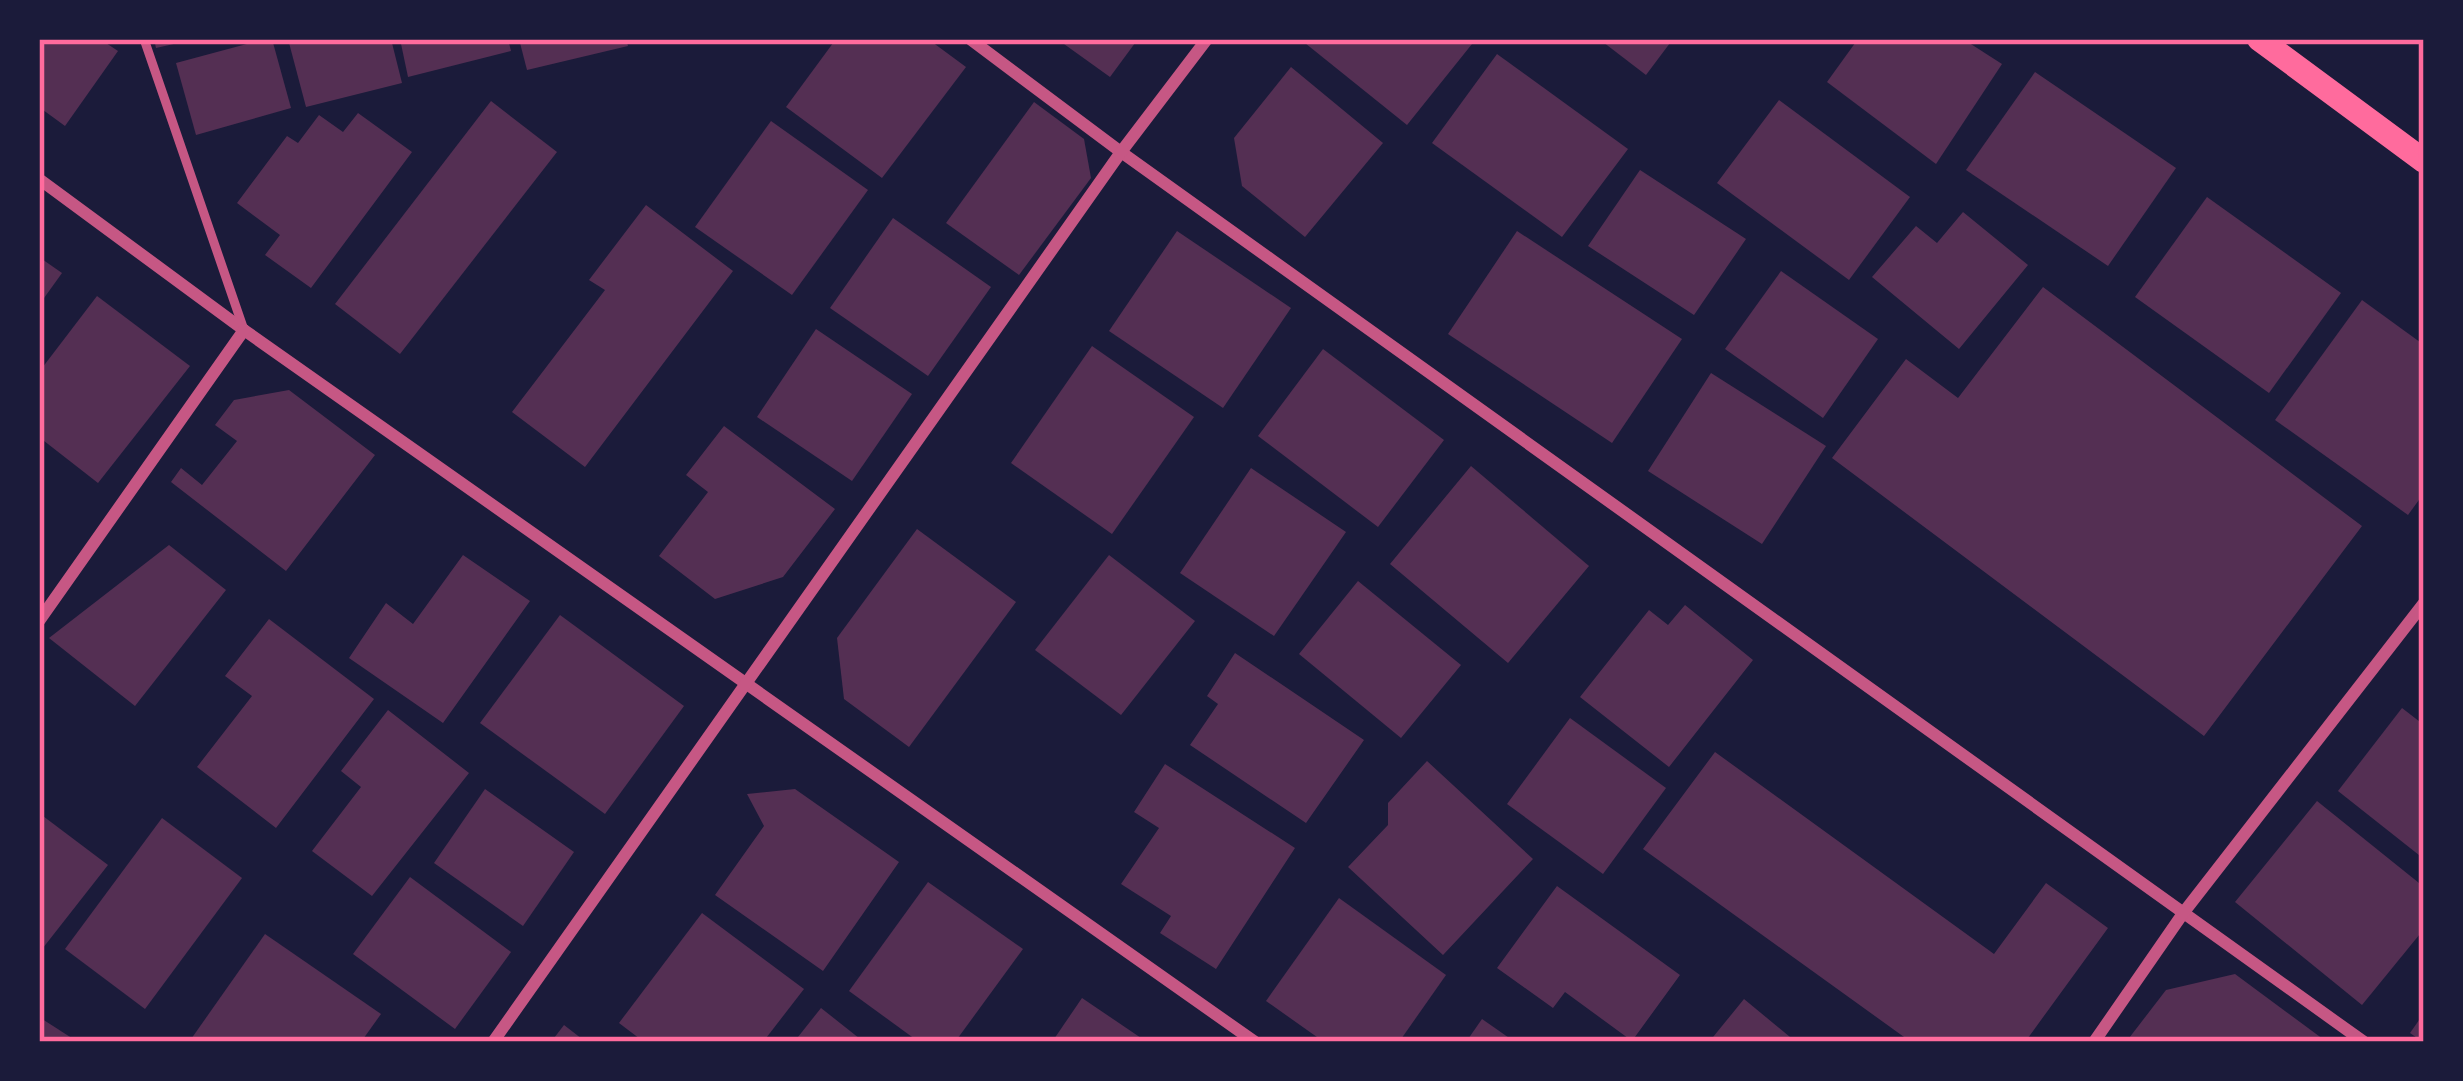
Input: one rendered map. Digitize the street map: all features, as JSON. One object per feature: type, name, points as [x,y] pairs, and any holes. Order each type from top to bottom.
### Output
[{"type":"main road","points":[[2259,39],[2424,161]]},
{"type":"street","points":[[970,39],[2364,1042]]},
{"type":"street","points":[[493,1042],[1121,152],[1207,39]]},
{"type":"street","points":[[39,179],[244,331],[1255,1042]]},
{"type":"street","points":[[39,621],[244,331]]},
{"type":"street","points":[[2094,1042],[2184,912],[2424,603]]},
{"type":"lane","points":[[144,39],[244,331]]},
{"type":"building","points":[[39,39],[100,39],[118,51],[65,126],[39,107]]},
{"type":"building","points":[[154,39],[187,39],[187,41],[156,48]]},
{"type":"building","points":[[272,39],[291,108],[196,135],[176,63]]},
{"type":"building","points":[[288,39],[391,39],[402,83],[306,107]]},
{"type":"building","points":[[400,39],[508,39],[511,51],[408,77]]},
{"type":"building","points":[[519,39],[626,39],[628,46],[527,70]]},
{"type":"building","points":[[836,39],[928,39],[966,67],[882,178],[786,107]]},
{"type":"building","points":[[1057,39],[1138,39],[1110,77]]},
{"type":"building","points":[[1300,39],[1476,39],[1407,125]]},
{"type":"building","points":[[1599,39],[1673,39],[1646,75]]},
{"type":"building","points":[[1858,39],[1963,39],[2002,64],[1936,164],[1827,82]]},
{"type":"building","points":[[1497,54],[1628,149],[1562,237],[1432,143]]},
{"type":"building","points":[[1291,67],[1383,143],[1305,237],[1242,186],[1234,138]]},
{"type":"building","points":[[2035,72],[2176,168],[2108,266],[1966,170]]},
{"type":"building","points":[[1779,100],[1910,197],[1849,280],[1717,183]]},
{"type":"building","points":[[491,101],[557,152],[400,354],[335,304]]},
{"type":"building","points":[[1034,102],[1084,139],[1091,178],[1019,275],[946,223]]},
{"type":"building","points":[[358,113],[412,152],[311,288],[265,255],[280,235],[237,203],[287,136],[298,143],[319,115],[343,132]]},
{"type":"building","points":[[771,121],[868,190],[792,295],[695,227]]},
{"type":"building","points":[[1640,170],[1746,239],[1694,315],[1588,246]]},
{"type":"building","points":[[2207,197],[2341,293],[2269,393],[2135,297]]},
{"type":"building","points":[[646,205],[733,271],[585,467],[512,412],[605,290],[589,280]]},
{"type":"building","points":[[1963,212],[2028,265],[1959,349],[1872,277],[1916,226],[1937,243]]},
{"type":"building","points":[[893,218],[991,287],[928,376],[830,308]]},
{"type":"building","points":[[1177,231],[1291,308],[1223,408],[1109,331]]},
{"type":"building","points":[[1517,231],[1682,339],[1612,443],[1448,334]]},
{"type":"building","points":[[39,257],[62,273],[39,305]]},
{"type":"building","points":[[1781,271],[1878,339],[1823,418],[1725,349]]},
{"type":"building","points":[[2043,287],[2362,526],[2204,736],[1832,458],[1906,359],[1958,398]]},
{"type":"building","points":[[97,296],[190,366],[98,483],[39,437],[39,372]]},
{"type":"building","points":[[2362,300],[2424,345],[2424,493],[2408,515],[2275,420]]},
{"type":"building","points":[[816,329],[912,394],[852,481],[757,417]]},
{"type":"building","points":[[1092,346],[1194,417],[1112,534],[1011,463]]},
{"type":"building","points":[[1323,349],[1444,440],[1378,527],[1258,436]]},
{"type":"building","points":[[1711,373],[1826,446],[1762,544],[1648,471]]},
{"type":"building","points":[[289,390],[375,455],[286,571],[171,482],[181,468],[202,485],[237,441],[215,425],[234,400]]},
{"type":"building","points":[[724,426],[835,509],[783,577],[715,599],[659,556],[708,492],[686,475]]},
{"type":"building","points":[[1471,466],[1589,566],[1508,663],[1390,564]]},
{"type":"building","points":[[1251,468],[1346,532],[1274,636],[1180,573]]},
{"type":"building","points":[[917,529],[1016,602],[909,747],[844,699],[837,638]]},
{"type":"building","points":[[169,545],[226,590],[135,706],[49,638]]},
{"type":"building","points":[[463,555],[530,601],[443,723],[349,658],[386,603],[413,624]]},
{"type":"building","points":[[1109,555],[1195,621],[1121,715],[1035,650]]},
{"type":"building","points":[[1358,581],[1461,665],[1401,738],[1299,654]]},
{"type":"building","points":[[1685,605],[1753,660],[1669,767],[1580,697],[1649,610],[1668,625]]},
{"type":"building","points":[[560,615],[684,706],[605,814],[480,723]]},
{"type":"building","points":[[269,619],[374,699],[276,828],[197,767],[252,696],[225,676]]},
{"type":"building","points":[[1235,653],[1364,740],[1306,823],[1190,745],[1218,704],[1207,696]]},
{"type":"building","points":[[2402,708],[2424,725],[2424,859],[2338,791]]},
{"type":"building","points":[[388,710],[469,773],[372,896],[312,851],[361,787],[341,771]]},
{"type":"building","points":[[1570,718],[1666,788],[1603,874],[1507,804]]},
{"type":"building","points":[[1715,752],[1994,954],[2046,883],[2108,928],[2025,1042],[1911,1042],[1643,849]]},
{"type":"building","points":[[1427,761],[1533,859],[1443,955],[1348,867],[1388,825],[1388,803]]},
{"type":"building","points":[[1165,764],[1295,848],[1216,969],[1160,933],[1171,916],[1121,884],[1159,828],[1134,812]]},
{"type":"building","points":[[485,789],[574,852],[523,926],[434,863]]},
{"type":"building","points":[[795,789],[899,862],[823,971],[715,895],[764,826],[747,794]]},
{"type":"building","points":[[2317,801],[2424,887],[2424,929],[2362,1005],[2235,902]]},
{"type":"building","points":[[39,813],[108,865],[39,953]]},
{"type":"building","points":[[162,818],[242,878],[145,1009],[65,949]]},
{"type":"building","points":[[410,877],[511,952],[455,1029],[353,954]]},
{"type":"building","points":[[928,882],[1023,949],[955,1042],[919,1042],[849,991]]},
{"type":"building","points":[[1557,886],[1680,975],[1632,1041],[1565,992],[1553,1008],[1497,968]]},
{"type":"building","points":[[1339,898],[1446,975],[1399,1042],[1324,1042],[1266,1001]]},
{"type":"building","points":[[702,913],[804,989],[763,1042],[644,1042],[619,1023]]},
{"type":"building","points":[[265,934],[381,1014],[361,1042],[189,1042]]},
{"type":"building","points":[[2235,974],[2327,1042],[2126,1042],[2166,990]]},
{"type":"building","points":[[1082,998],[1147,1042],[1052,1042]]},
{"type":"building","points":[[1744,999],[1796,1042],[1709,1042]]},
{"type":"building","points":[[821,1008],[864,1042],[794,1042]]},
{"type":"building","points":[[2424,1013],[2424,1042],[2423,1042],[2410,1033]]},
{"type":"building","points":[[39,1017],[78,1042],[39,1042]]},
{"type":"building","points":[[1482,1019],[1515,1042],[1466,1042]]},
{"type":"building","points":[[564,1025],[586,1042],[551,1042]]}]
